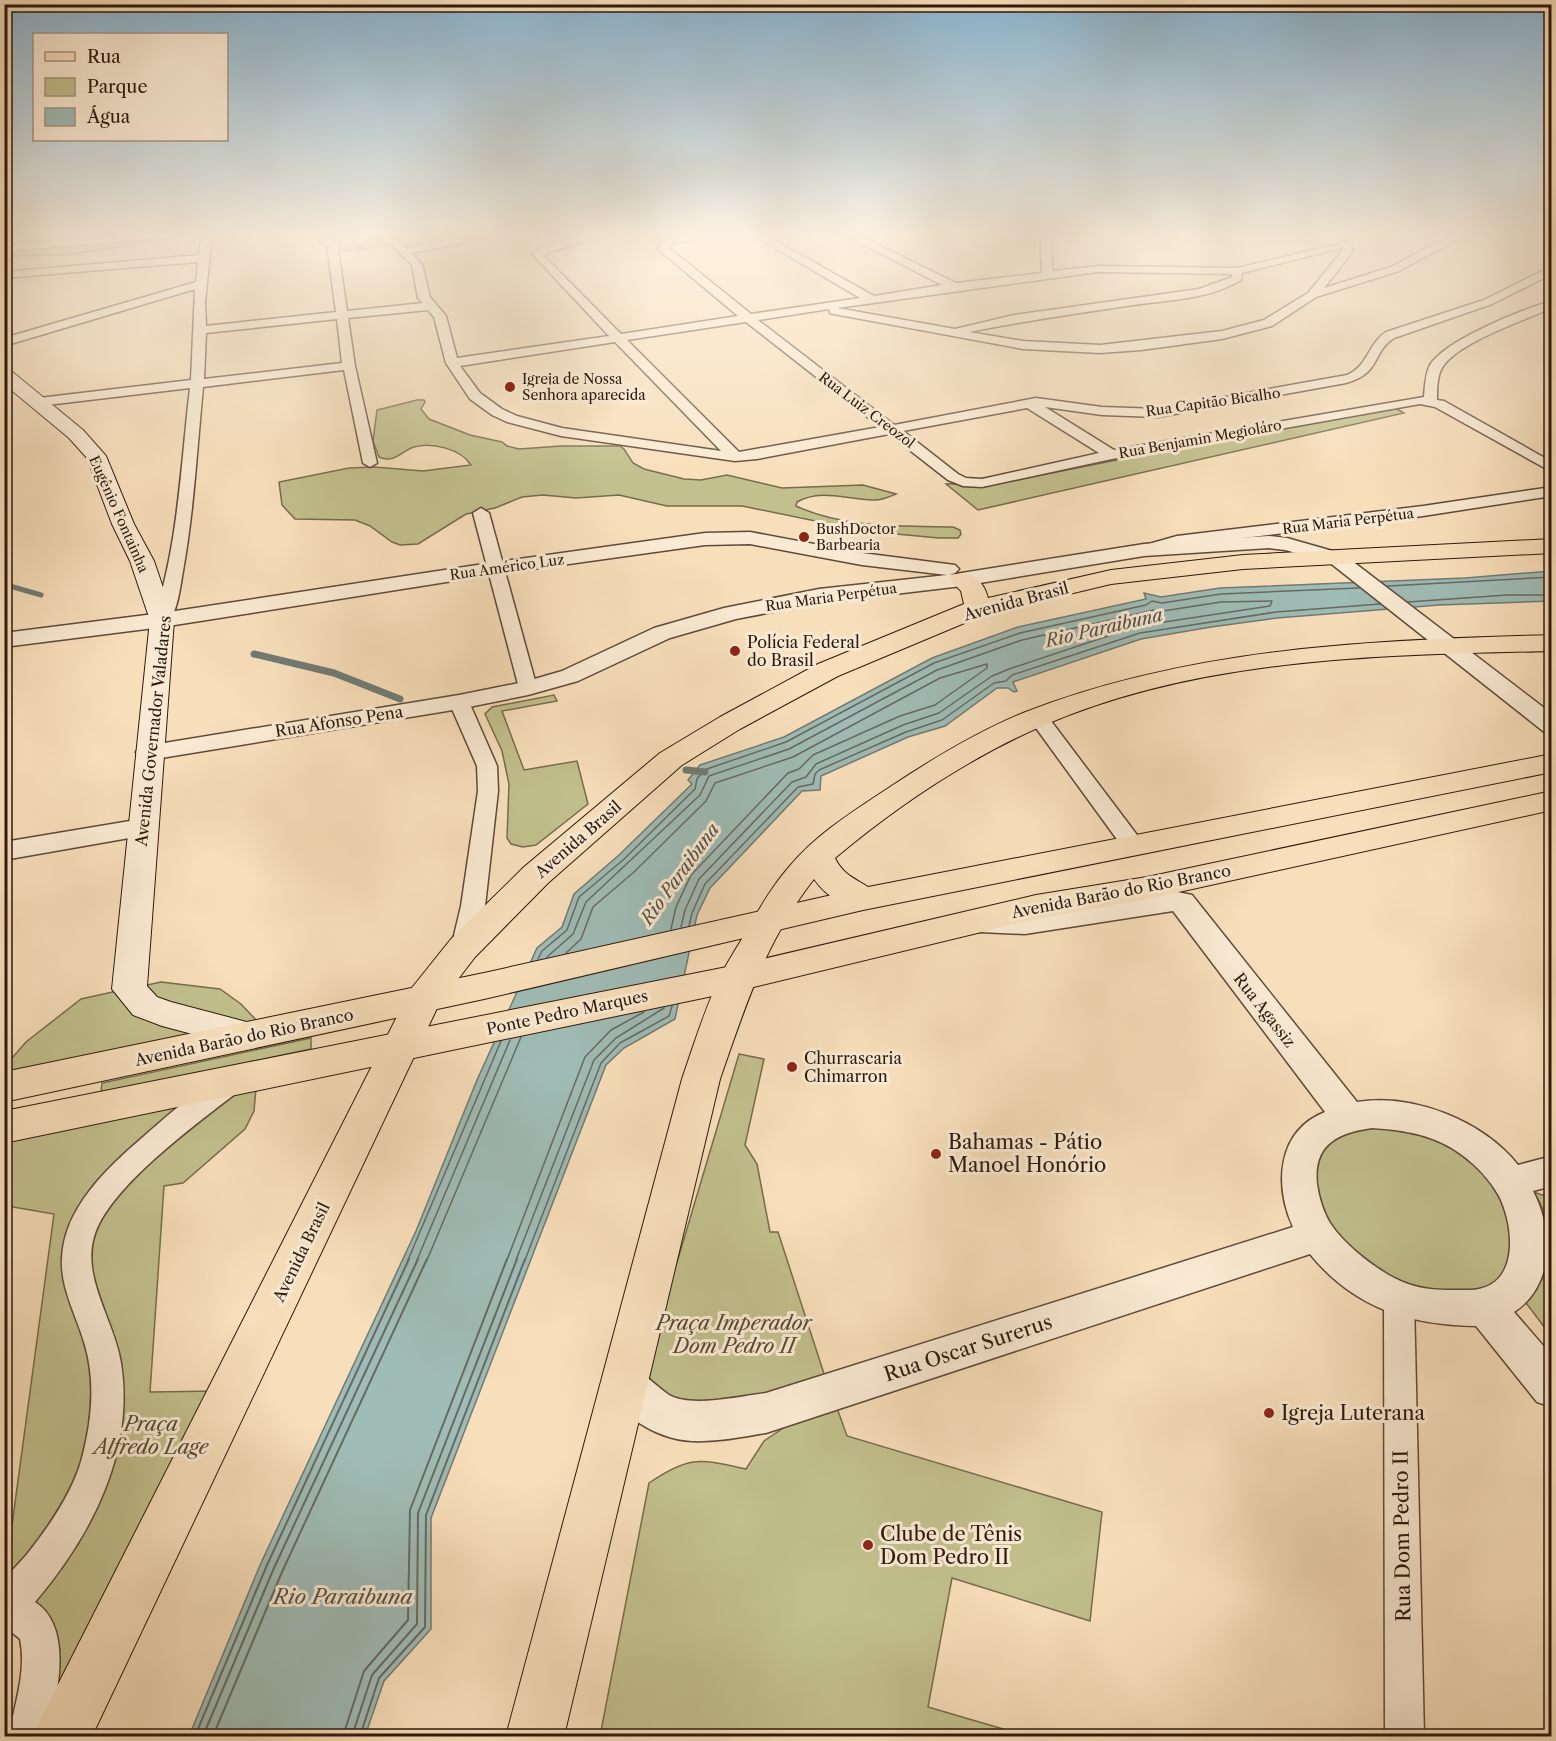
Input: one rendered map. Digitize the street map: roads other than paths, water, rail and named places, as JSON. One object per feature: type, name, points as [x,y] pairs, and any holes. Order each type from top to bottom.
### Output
[{"type":"main road","name":"Eugênio Fontainha","points":[[4,374],[76,434],[96,456],[123,524],[142,561],[162,620]]},
{"type":"main road","name":"Avenida Brasil","points":[[62,1737],[422,1042],[424,998],[463,948],[536,875],[671,759],[730,723],[828,670],[978,608],[1112,577],[1243,562],[1343,563],[1551,546]]},
{"type":"main road","points":[[963,580],[973,588],[978,608]]},
{"type":"main road","name":"Avenida Governador Valadares","points":[[162,620],[129,989],[145,1006],[162,1013],[249,1036]]},
{"type":"main road","points":[[535,1737],[701,1079],[737,978],[795,881],[818,856],[912,783],[972,747],[1038,717],[1149,680],[1220,665],[1441,641],[1551,643]]},
{"type":"main road","points":[[769,922],[863,899],[1132,844],[1551,763]]},
{"type":"main road","name":"Avenida Barão do Rio Branco","points":[[692,986],[737,978],[1036,907],[1147,888],[1551,800]]},
{"type":"main road","points":[[818,856],[826,874],[840,888],[863,899]]},
{"type":"main road","name":"Avenida Barão do Rio Branco","points":[[4,1087],[484,986],[769,922]]},
{"type":"main road","name":"Ponte Pedro Marques","points":[[422,1042],[692,986]]},
{"type":"main road","points":[[4,1127],[422,1042]]},
{"type":"street","points":[[4,342],[91,316]]},
{"type":"street","name":"Avenida Governador Valadares","points":[[162,620],[170,597],[179,548],[197,382],[200,316]]},
{"type":"street","points":[[200,330],[339,316]]},
{"type":"street","points":[[342,316],[349,366],[370,463]]},
{"type":"street","points":[[440,316],[452,363],[760,316]]},
{"type":"street","points":[[597,316],[735,457]]},
{"type":"street","points":[[863,316],[1023,345],[1066,348],[1141,346],[1247,330],[1268,323],[1279,316]]},
{"type":"street","points":[[950,332],[1032,316]]},
{"type":"street","name":"Rua Capitão Bicalho","points":[[452,363],[475,396],[497,412],[512,419],[561,432],[735,457],[757,455],[1029,403],[1046,402],[1102,411],[1158,413],[1332,383],[1355,376],[1368,367],[1378,343],[1390,335],[1446,316]]},
{"type":"street","points":[[1524,316],[1471,340],[1442,359],[1433,374],[1430,401],[1551,468]]},
{"type":"street","name":"Rua Luiz Creozol","points":[[748,318],[953,477],[971,483]]},
{"type":"street","points":[[39,402],[349,366]]},
{"type":"street","name":"Rua Benjamin Megioláro","points":[[971,483],[982,483],[1112,455],[1407,401],[1430,401]]},
{"type":"street","points":[[1029,403],[1112,455]]},
{"type":"street","name":"Rua Maria Perpétua","points":[[1144,550],[1177,541],[1305,527],[1551,491]]},
{"type":"street","points":[[481,513],[528,687]]},
{"type":"street","name":"Rua Américo Luz","points":[[4,640],[162,620],[497,568],[705,539],[750,538],[862,559],[924,576],[1010,571]]},
{"type":"street","name":"Rua Maria Perpétua","points":[[528,687],[570,676],[640,642],[678,628],[777,604],[864,591],[924,576],[963,580],[1144,550],[1269,542],[1287,544],[1343,563]]},
{"type":"street","points":[[862,559],[876,568],[879,576],[864,591]]},
{"type":"street","points":[[1343,563],[1551,726]]},
{"type":"street","name":"Rua Afonso Pena","points":[[149,752],[459,702],[528,687]]},
{"type":"street","points":[[459,702],[487,766],[488,791],[473,906],[463,948]]},
{"type":"street","points":[[1038,717],[1132,844]]},
{"type":"street","points":[[4,851],[142,828]]},
{"type":"street","name":"Rua Agassiz","points":[[975,921],[1025,924],[1168,900],[1182,902],[1349,1117]]},
{"type":"street","points":[[28,1737],[41,1681],[39,1642],[28,1620],[5,1608],[39,1571],[67,1532],[98,1468],[110,1404],[105,1360],[77,1280],[76,1248],[85,1221],[108,1190],[134,1162],[236,1079]]},
{"type":"street","points":[[1372,1114],[1397,1115],[1432,1124],[1474,1144],[1497,1161],[1515,1181],[1527,1198],[1541,1233],[1542,1250],[1539,1266],[1532,1281],[1505,1301],[1486,1308],[1446,1309],[1399,1299],[1346,1265],[1318,1235],[1303,1209],[1297,1184],[1299,1161],[1310,1141],[1327,1126],[1349,1117],[1372,1114]]},
{"type":"street","points":[[1515,1181],[1551,1171]]},
{"type":"street","name":"Rua Oscar Surerus","points":[[624,1382],[639,1401],[655,1412],[681,1420],[706,1421],[766,1413],[1318,1235]]},
{"type":"street","name":"Rua Dom Pedro II","points":[[1399,1299],[1405,1737]]},
{"type":"street","points":[[1486,1308],[1551,1388]]},
{"type":"water","name":"Rio Paraibuna","points":[[1551,571],[1551,601],[1439,605],[1277,618],[1141,639],[1013,682],[1017,691],[997,688],[945,726],[908,737],[821,776],[820,790],[802,791],[710,888],[697,915],[675,1019],[624,1048],[606,1065],[431,1518],[431,1629],[384,1681],[365,1736],[189,1736],[261,1563],[416,1231],[477,1080],[537,948],[562,927],[574,894],[619,855],[692,784],[688,780],[700,765],[784,737],[932,658],[1018,627],[1146,599],[1144,593],[1161,597],[1220,588],[1465,578]]},
{"type":"waterway","points":[[4,571],[10,586],[41,595]]},
{"type":"waterway","points":[[254,654],[334,673],[400,699]]},
{"type":"waterway","points":[[686,770],[705,772]]},
{"type":"place","name":"Igreja de Nossa Senhora aparecida","points":[[510,387]]},
{"type":"place","name":"BushDoctor Barbearia","points":[[804,537]]},
{"type":"place","name":"Polícia Federal do Brasil","points":[[735,651]]},
{"type":"place","name":"Churrascaria Chimarron","points":[[792,1067]]},
{"type":"place","name":"Bahamas - Pátio Manoel Honório","points":[[936,1154]]},
{"type":"place","name":"Igreja Luterana","points":[[1269,1413]]},
{"type":"place","name":"Clube de Tênis Dom Pedro II","points":[[868,1545]]},
{"type":"park label","name":"Praça Imperador Dom Pedro II","points":[[734,1334]]},
{"type":"park label","name":"Praça Alfredo Lage","points":[[151,1436]]}]
